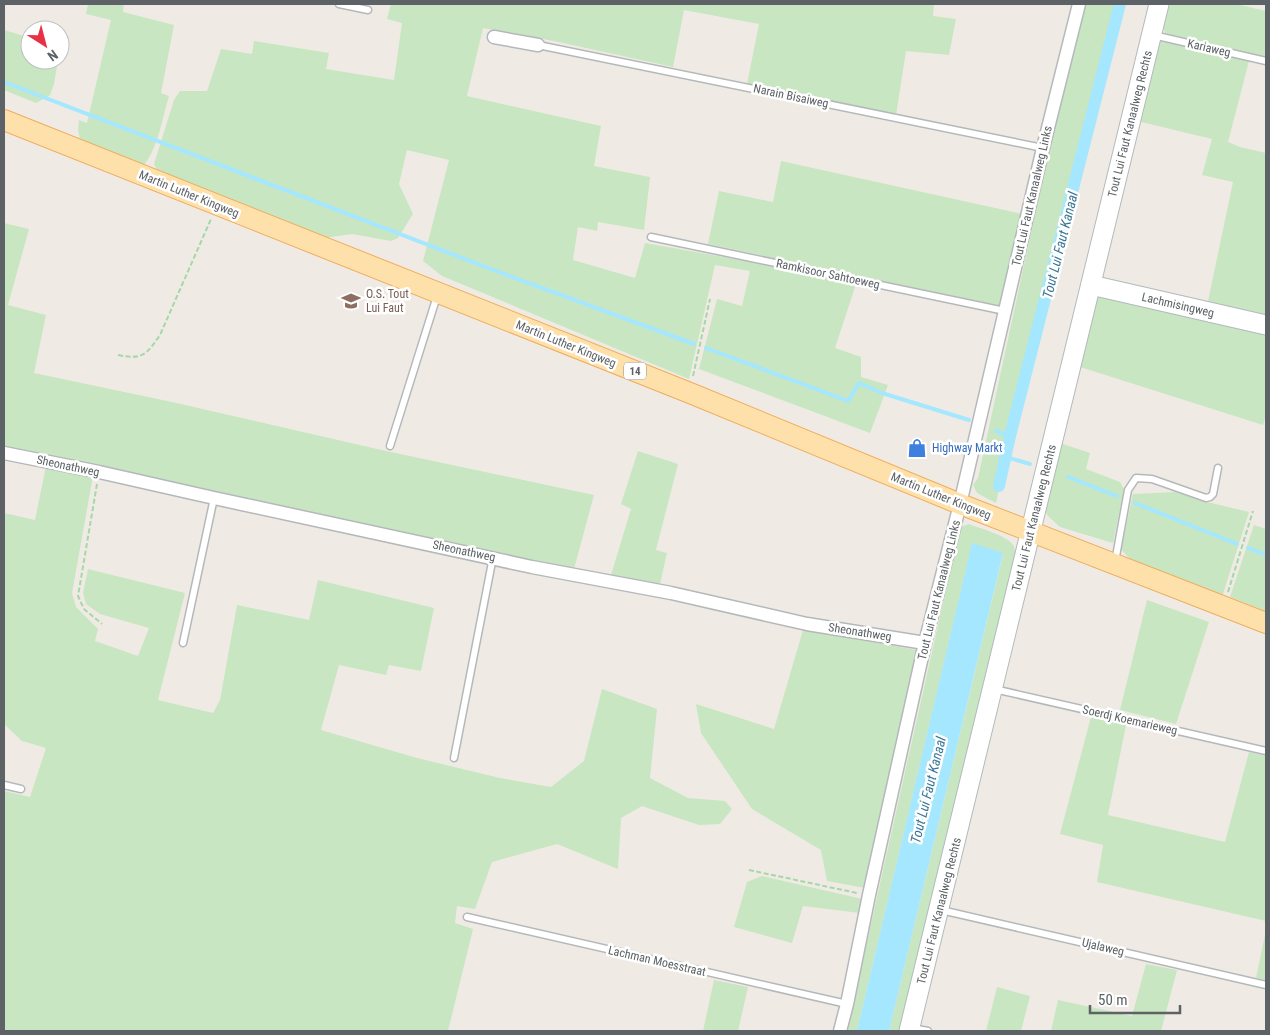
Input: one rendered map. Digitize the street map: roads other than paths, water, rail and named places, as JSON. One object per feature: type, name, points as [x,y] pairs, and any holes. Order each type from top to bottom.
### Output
[{"type":"main road","name":"Martin Luther Kingweg","points":[[4,120],[690,393],[960,504],[1266,624]]},
{"type":"street","name":"Tout Lui Faut Kanaalweg Links","points":[[840,1031],[925,643],[1079,4]]},
{"type":"street","name":"Tout Lui Faut Kanaalweg Rechts","points":[[916,1030],[940,910],[1159,4]]},
{"type":"street","points":[[494,36],[538,44]]},
{"type":"street","name":"Lachmisingweg","points":[[1090,285],[1266,325]]},
{"type":"street","name":"Sheonathweg","points":[[4,453],[493,557],[532,567],[671,593],[807,624],[925,643]]},
{"type":"lane","points":[[339,4],[368,10]]},
{"type":"lane","name":"Kariaweg","points":[[1152,35],[1266,61]]},
{"type":"lane","name":"Narain Bisaiweg","points":[[538,44],[1043,148]]},
{"type":"lane","name":"Ramkisoor Sahtoeweg","points":[[651,237],[1006,311]]},
{"type":"lane","points":[[390,446],[438,293]]},
{"type":"lane","points":[[1115,564],[1128,490],[1136,478],[1152,479],[1206,498],[1213,494],[1218,468]]},
{"type":"lane","points":[[183,643],[214,498]]},
{"type":"lane","points":[[454,758],[493,557]]},
{"type":"lane","name":"Soerdj Koemarieweg","points":[[993,689],[1266,751]]},
{"type":"lane","points":[[4,785],[21,789]]},
{"type":"lane","name":"Ujalaweg","points":[[940,910],[1266,985]]},
{"type":"lane","name":"Lachman Moesstraat","points":[[467,917],[847,1004]]},
{"type":"water","points":[[972,543],[1003,553],[889,1031],[857,1031]]},
{"type":"waterway","name":"Tout Lui Faut Kanaal","points":[[999,486],[1010,436],[1120,4]]},
{"type":"waterway","points":[[4,82],[491,269],[694,344]]},
{"type":"waterway","points":[[706,348],[848,401],[859,383],[882,393],[969,420]]},
{"type":"waterway","points":[[996,431],[1010,436]]},
{"type":"waterway","points":[[1006,457],[1030,464]]},
{"type":"waterway","points":[[1068,477],[1117,496]]},
{"type":"waterway","points":[[1135,503],[1237,544]]},
{"type":"waterway","points":[[1248,548],[1266,555]]},
{"type":"place","name":"O.S. Tout Lui Faut","points":[[351,301]]},
{"type":"place","name":"Highway Markt","points":[[917,448]]}]
